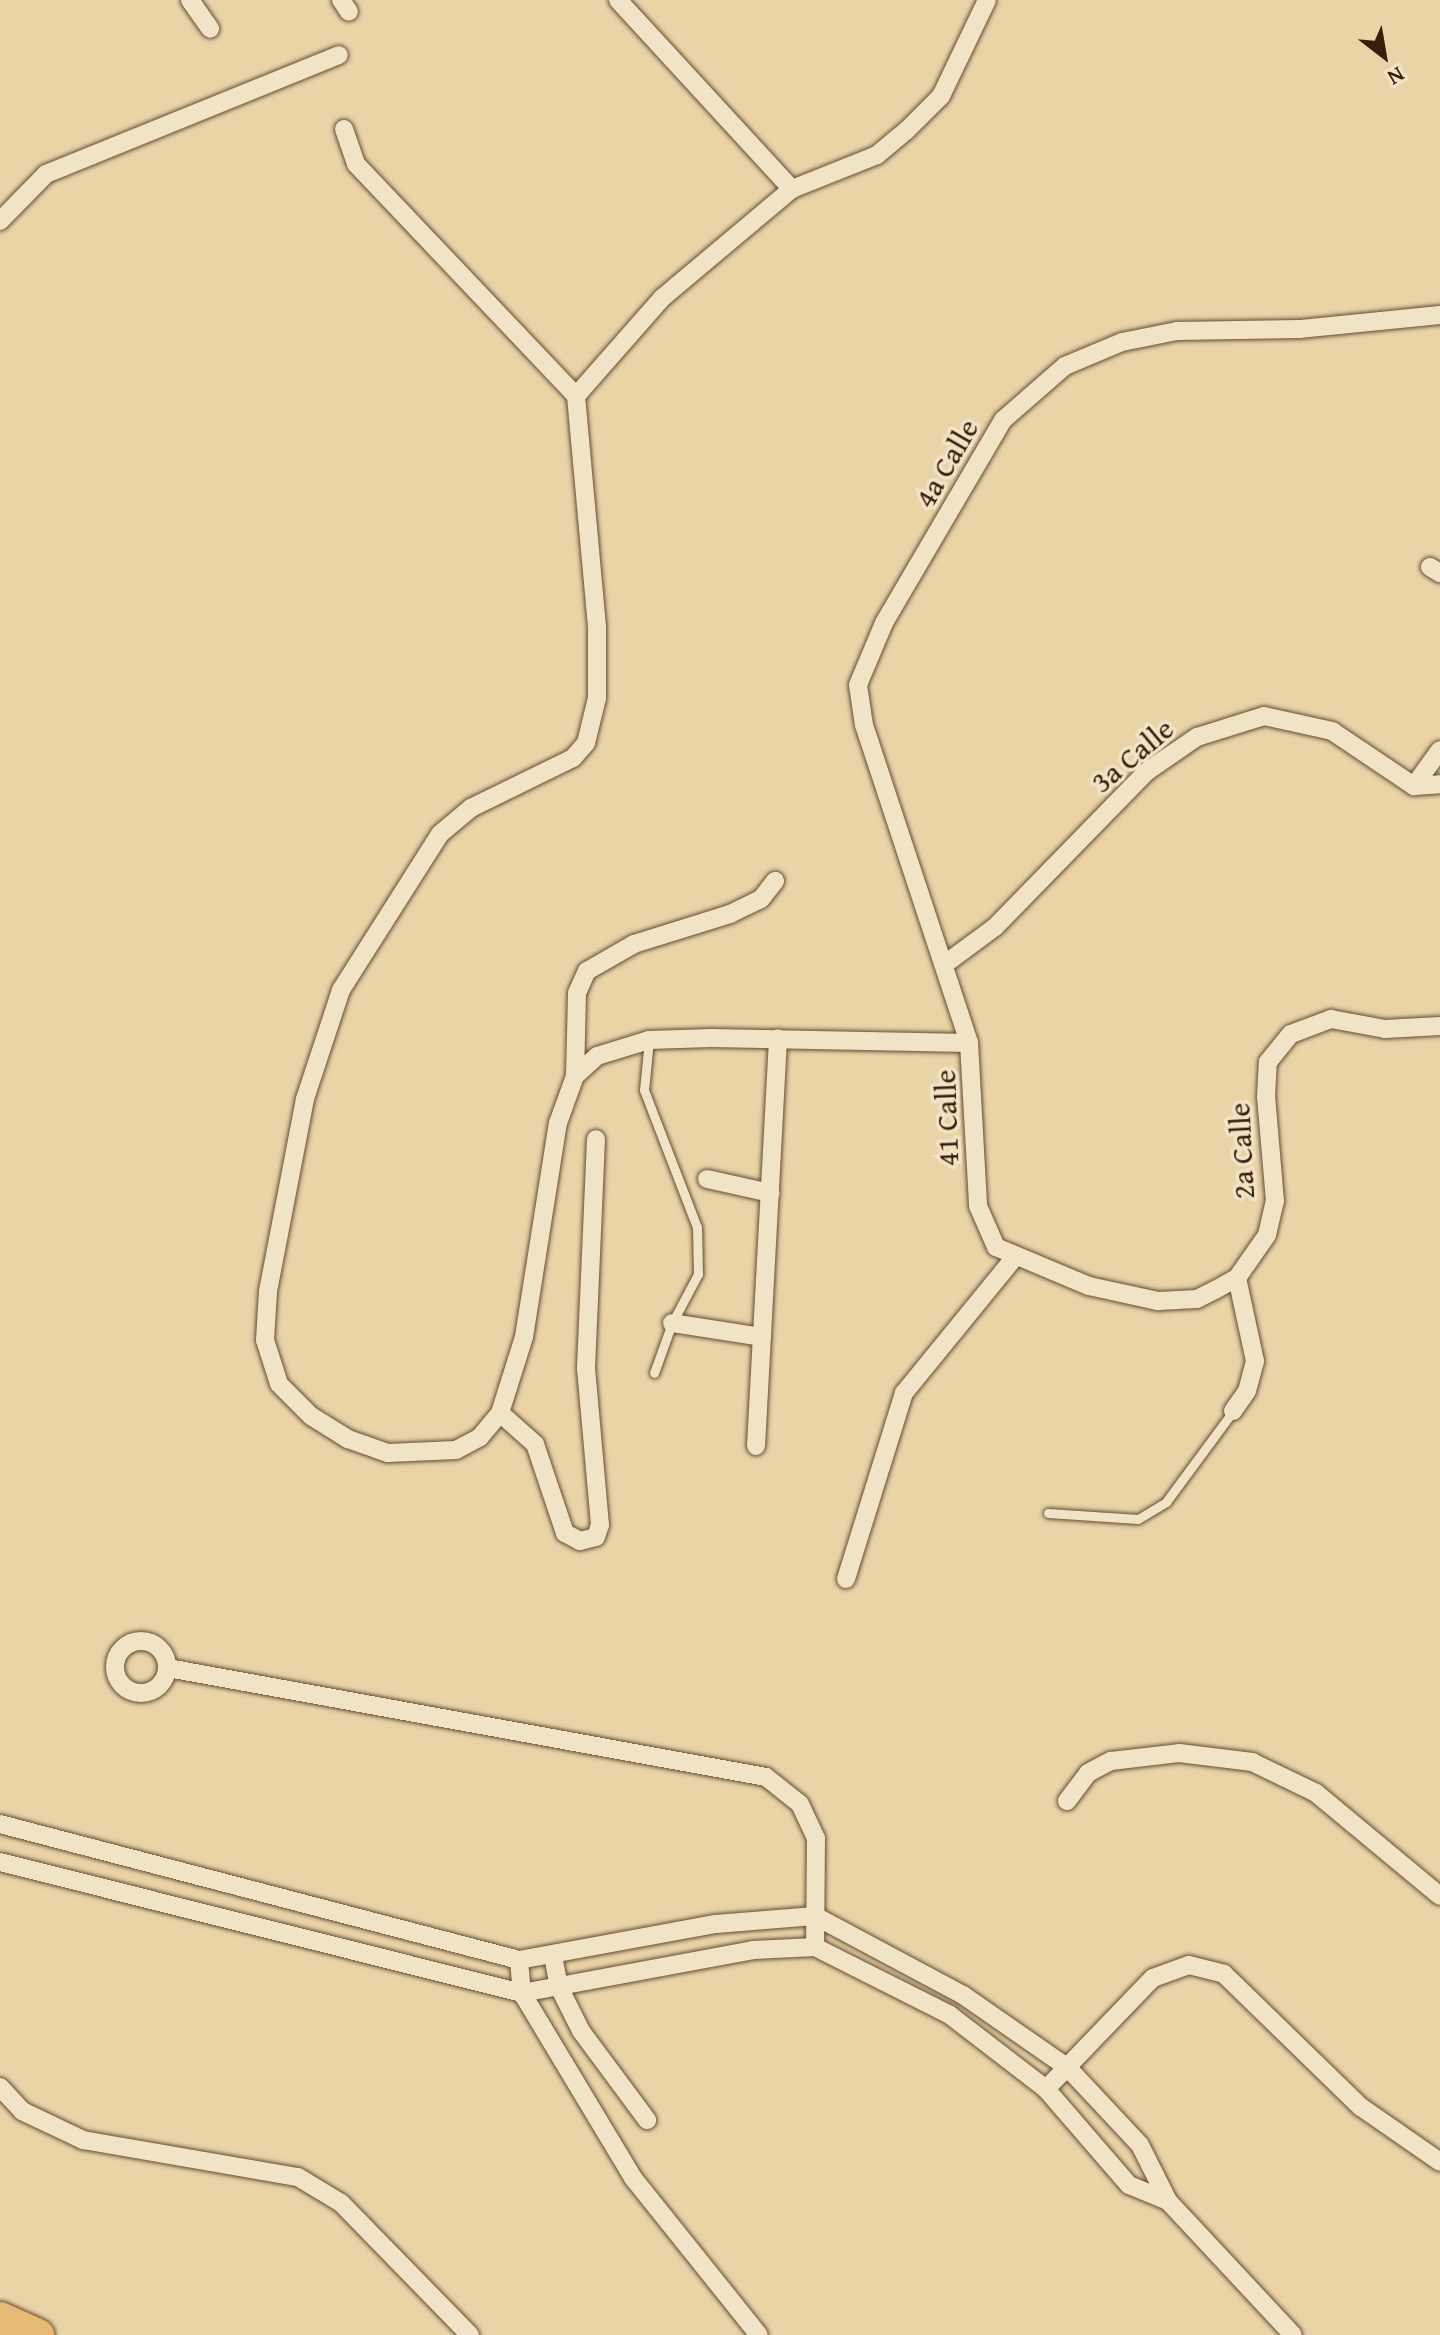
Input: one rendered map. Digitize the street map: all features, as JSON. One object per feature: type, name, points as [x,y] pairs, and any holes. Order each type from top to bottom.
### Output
[{"type":"highway","points":[[0,2318],[38,2335]]},
{"type":"street","points":[[190,0],[210,29]]},
{"type":"street","points":[[618,0],[792,189]]},
{"type":"street","points":[[576,396],[662,298],[792,189],[877,155],[906,131],[941,96],[987,0]]},
{"type":"street","points":[[0,221],[46,174],[339,55]]},
{"type":"street","points":[[344,129],[356,164],[576,396],[597,627],[597,698],[586,743],[560,767],[455,818],[341,990],[305,1099],[268,1292],[265,1340],[279,1384],[311,1416],[348,1439],[388,1453],[456,1450],[480,1437],[500,1413],[524,1337],[558,1123],[575,1076],[577,993],[587,971],[634,944],[730,914],[761,899],[775,881]]},
{"type":"street","name":"4a Calle","points":[[945,964],[864,725],[858,685],[884,623],[1003,420],[1065,366],[1122,342],[1177,331],[1299,329],[1440,315]]},
{"type":"street","name":"3a Calle","points":[[945,964],[995,927],[1146,772],[1197,737],[1264,716],[1332,731],[1414,786]]},
{"type":"street","points":[[1414,786],[1440,750]]},
{"type":"street","points":[[1414,786],[1440,784]]},
{"type":"street","name":"41 Calle","points":[[945,964],[969,1043],[978,1206],[996,1247],[1015,1257]]},
{"type":"street","name":"2a Calle","points":[[1015,1257],[1089,1286],[1158,1301],[1197,1299],[1237,1278],[1267,1235],[1275,1201],[1266,1097],[1268,1062],[1291,1034],[1331,1019],[1385,1029],[1440,1026]]},
{"type":"street","points":[[756,1446],[778,1039]]},
{"type":"street","points":[[575,1076],[597,1056],[649,1040],[969,1043]]},
{"type":"street","points":[[500,1413],[535,1444],[565,1533],[580,1541],[596,1537],[600,1525],[586,1368],[596,1139]]},
{"type":"street","points":[[707,1179],[770,1193]]},
{"type":"street","points":[[846,1579],[904,1393],[1015,1257]]},
{"type":"street","points":[[1233,1411],[1247,1391],[1255,1361],[1237,1278]]},
{"type":"street","points":[[672,1323],[762,1337]]},
{"type":"street","points":[[168,1668],[766,1777],[800,1804],[816,1838],[815,1947]]},
{"type":"street","points":[[1067,1801],[1088,1773],[1111,1761],[1179,1753],[1252,1762],[1316,1793],[1440,1896]]},
{"type":"street","points":[[0,1824],[519,1960],[716,1924],[815,1916],[963,1995],[1068,2068],[1140,2145],[1168,2201],[1293,2335]]},
{"type":"street","points":[[0,1862],[522,1993],[753,1950],[815,1947],[950,2015],[1046,2089],[1129,2185],[1168,2201]]},
{"type":"street","points":[[553,1956],[559,1987],[581,2031],[647,2120]]},
{"type":"street","points":[[519,1960],[522,1993],[633,2178],[759,2335]]},
{"type":"street","points":[[1046,2089],[1153,1978],[1189,1965],[1224,1974],[1361,2107],[1440,2162]]},
{"type":"street","points":[[0,2087],[22,2111],[83,2140],[298,2177],[341,2203],[470,2335]]},
{"type":"lane","points":[[649,1040],[644,1090],[697,1227],[698,1274],[672,1323],[654,1373]]},
{"type":"lane","points":[[1048,1513],[1138,1519],[1166,1502],[1233,1411]]}]
